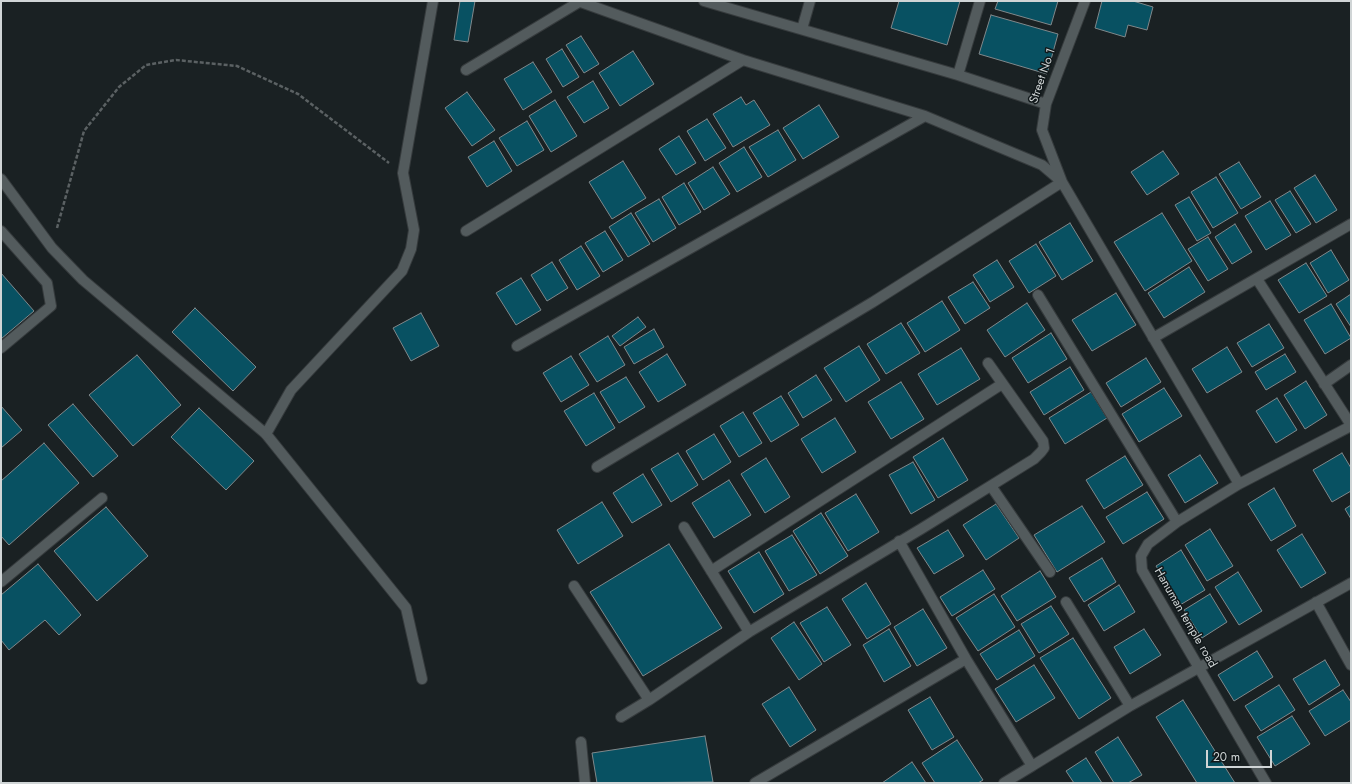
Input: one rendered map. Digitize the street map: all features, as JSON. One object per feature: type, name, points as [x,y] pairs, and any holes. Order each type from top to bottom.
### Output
[{"type":"street","points":[[266,434],[291,390],[402,271],[411,249],[414,230],[403,173],[433,1]]},
{"type":"street","points":[[466,70],[578,1],[743,60],[925,116],[1042,165],[1062,182],[1239,484]]},
{"type":"street","points":[[704,1],[958,75],[1046,104]]},
{"type":"street","points":[[802,29],[810,1]]},
{"type":"street","points":[[958,75],[980,1]]},
{"type":"street","name":"Street No 1","points":[[1062,182],[1042,130],[1046,104],[1085,1]]},
{"type":"street","points":[[466,231],[743,60]]},
{"type":"street","points":[[517,346],[925,116]]},
{"type":"street","points":[[1,179],[52,248],[83,280],[266,434],[406,608],[422,679]]},
{"type":"street","points":[[597,467],[873,302],[1062,182]]},
{"type":"street","points":[[1153,338],[1351,224]]},
{"type":"street","points":[[1,231],[46,283],[51,306],[1,348]]},
{"type":"street","points":[[1257,279],[1351,425]]},
{"type":"street","points":[[1038,295],[1177,522]]},
{"type":"street","points":[[621,717],[649,700],[749,632],[1034,459],[1044,448],[1043,440],[988,363]]},
{"type":"street","points":[[1324,384],[1351,366]]},
{"type":"street","points":[[711,571],[1002,384]]},
{"type":"street","name":"Hanuman temple road","points":[[1266,783],[1142,570],[1141,556],[1148,544],[1177,522],[1239,484],[1351,425]]},
{"type":"street","points":[[991,486],[1050,572]]},
{"type":"street","points":[[1,582],[102,498]]},
{"type":"street","points":[[684,527],[749,632]]},
{"type":"street","points":[[899,541],[966,659],[1032,766]]},
{"type":"street","points":[[1004,783],[1130,706],[1351,583]]},
{"type":"street","points":[[574,586],[649,700]]},
{"type":"street","points":[[1066,602],[1130,706]]},
{"type":"street","points":[[1316,602],[1351,665]]},
{"type":"street","points":[[755,783],[966,659]]},
{"type":"street","points":[[581,742],[585,783]]},
{"type":"path","points":[[52,248],[69,181],[84,131],[119,87],[146,65],[176,60],[237,66],[298,94],[403,173]]},
{"type":"building","points":[[460,1],[475,1],[468,42],[454,40]]},
{"type":"building","points":[[899,1],[960,1],[947,45],[891,28]]},
{"type":"building","points":[[998,1],[1058,1],[1051,25],[995,9]]},
{"type":"building","points":[[1102,1],[1133,1],[1153,7],[1147,30],[1128,25],[1125,37],[1095,28]]},
{"type":"building","points":[[991,15],[1058,34],[1047,74],[979,54]]},
{"type":"building","points":[[581,36],[599,64],[584,73],[566,45]]},
{"type":"building","points":[[562,49],[579,77],[563,87],[546,59]]},
{"type":"building","points":[[633,51],[654,84],[620,106],[599,73]]},
{"type":"building","points":[[533,62],[552,92],[523,110],[504,79]]},
{"type":"building","points":[[593,81],[609,108],[584,123],[567,97]]},
{"type":"building","points":[[467,92],[495,130],[472,146],[445,108]]},
{"type":"building","points":[[741,97],[746,105],[754,100],[770,125],[733,147],[713,114]]},
{"type":"building","points":[[555,100],[577,136],[551,152],[529,116]]},
{"type":"building","points":[[819,105],[839,137],[803,159],[783,128]]},
{"type":"building","points":[[707,119],[726,148],[705,161],[687,131]]},
{"type":"building","points":[[527,121],[544,150],[517,166],[499,138]]},
{"type":"building","points":[[778,130],[796,160],[768,177],[749,147]]},
{"type":"building","points":[[679,136],[696,163],[676,175],[659,149]]},
{"type":"building","points":[[494,141],[512,171],[487,187],[468,157]]},
{"type":"building","points":[[744,147],[762,177],[737,192],[719,163]]},
{"type":"building","points":[[1163,151],[1179,174],[1147,195],[1131,172]]},
{"type":"building","points":[[623,161],[646,198],[612,219],[589,182]]},
{"type":"building","points":[[1239,162],[1261,197],[1241,209],[1219,174]]},
{"type":"building","points":[[713,167],[730,194],[704,210],[688,183]]},
{"type":"building","points":[[1315,175],[1337,210],[1316,223],[1294,188]]},
{"type":"building","points":[[1216,177],[1238,213],[1213,228],[1191,192]]},
{"type":"building","points":[[684,183],[701,212],[679,225],[662,197]]},
{"type":"building","points":[[1290,191],[1311,224],[1296,233],[1275,200]]},
{"type":"building","points":[[1189,197],[1211,233],[1197,241],[1175,205]]},
{"type":"building","points":[[659,199],[676,228],[653,242],[635,213]]},
{"type":"building","points":[[1270,201],[1291,235],[1266,250],[1245,216]]},
{"type":"building","points":[[631,213],[650,244],[628,257],[609,227]]},
{"type":"building","points":[[1162,213],[1192,261],[1145,291],[1114,242]]},
{"type":"building","points":[[1070,223],[1093,261],[1062,280],[1039,242]]},
{"type":"building","points":[[1235,224],[1252,252],[1232,264],[1215,237]]},
{"type":"building","points":[[605,231],[623,260],[603,272],[585,243]]},
{"type":"building","points":[[1208,237],[1228,269],[1208,281],[1188,249]]},
{"type":"building","points":[[1036,244],[1056,276],[1029,293],[1009,261]]},
{"type":"building","points":[[581,246],[600,276],[577,290],[559,260]]},
{"type":"building","points":[[1331,250],[1349,280],[1328,293],[1310,263]]},
{"type":"building","points":[[997,260],[1014,287],[990,302],[973,275]]},
{"type":"building","points":[[552,262],[568,288],[547,301],[531,275]]},
{"type":"building","points":[[1306,263],[1327,296],[1299,313],[1278,280]]},
{"type":"building","points":[[1189,267],[1205,292],[1164,318],[1148,293]]},
{"type":"building","points":[[1,273],[34,311],[1,339]]},
{"type":"building","points":[[521,278],[541,310],[516,325],[496,293]]},
{"type":"building","points":[[973,282],[990,308],[965,324],[948,297]]},
{"type":"building","points":[[1116,293],[1136,325],[1092,351],[1072,320]]},
{"type":"building","points":[[1351,294],[1351,327],[1336,304]]},
{"type":"building","points":[[942,301],[960,330],[925,352],[907,323]]},
{"type":"building","points":[[1027,303],[1045,330],[1005,357],[987,330]]},
{"type":"building","points":[[1331,304],[1351,338],[1325,354],[1304,320]]},
{"type":"building","points":[[195,308],[256,367],[233,391],[172,332]]},
{"type":"building","points":[[421,313],[439,346],[411,361],[393,328]]},
{"type":"building","points":[[638,317],[646,327],[620,346],[612,336]]},
{"type":"building","points":[[901,323],[920,353],[886,374],[867,344]]},
{"type":"building","points":[[1269,324],[1284,348],[1252,367],[1237,343]]},
{"type":"building","points":[[654,329],[664,347],[634,364],[624,347]]},
{"type":"building","points":[[1051,333],[1067,359],[1028,383],[1012,358]]},
{"type":"building","points":[[608,336],[625,365],[597,382],[579,354]]},
{"type":"building","points":[[859,346],[880,380],[846,402],[824,368]]},
{"type":"building","points":[[1227,347],[1242,372],[1207,393],[1192,369]]},
{"type":"building","points":[[961,348],[980,379],[937,405],[918,374]]},
{"type":"building","points":[[667,354],[686,385],[658,402],[639,372]]},
{"type":"building","points":[[1285,354],[1296,372],[1266,390],[1255,372]]},
{"type":"building","points":[[137,355],[181,405],[133,446],[89,395]]},
{"type":"building","points":[[571,356],[589,385],[561,402],[543,373]]},
{"type":"building","points":[[1146,358],[1161,382],[1121,407],[1106,383]]},
{"type":"building","points":[[1070,367],[1084,390],[1044,415],[1030,392]]},
{"type":"building","points":[[816,375],[832,400],[803,418],[788,393]]},
{"type":"building","points":[[626,377],[645,407],[619,423],[600,392]]},
{"type":"building","points":[[1306,381],[1327,415],[1305,429],[1284,395]]},
{"type":"building","points":[[901,382],[924,419],[891,439],[868,402]]},
{"type":"building","points":[[1164,388],[1182,416],[1139,442],[1122,414]]},
{"type":"building","points":[[1091,392],[1107,418],[1065,444],[1049,418]]},
{"type":"building","points":[[594,393],[615,428],[586,446],[564,411]]},
{"type":"building","points":[[781,396],[799,425],[771,442],[753,413]]},
{"type":"building","points":[[1277,398],[1297,430],[1276,443],[1256,411]]},
{"type":"building","points":[[73,404],[118,456],[93,477],[48,425]]},
{"type":"building","points":[[1,406],[22,430],[1,448]]},
{"type":"building","points":[[199,408],[254,461],[226,490],[171,437]]},
{"type":"building","points":[[743,412],[762,443],[739,457],[720,426]]},
{"type":"building","points":[[835,418],[856,452],[822,473],[801,439]]},
{"type":"building","points":[[714,434],[731,462],[703,480],[686,451]]},
{"type":"building","points":[[943,438],[968,480],[938,498],[913,457]]},
{"type":"building","points":[[44,443],[79,483],[9,545],[1,536],[1,481]]},
{"type":"building","points":[[678,453],[698,485],[671,502],[651,469]]},
{"type":"building","points":[[1342,453],[1351,468],[1351,491],[1332,502],[1313,470]]},
{"type":"building","points":[[1200,455],[1218,483],[1185,503],[1168,475]]},
{"type":"building","points":[[1125,456],[1143,485],[1104,509],[1086,480]]},
{"type":"building","points":[[766,458],[790,497],[765,513],[741,474]]},
{"type":"building","points":[[913,462],[935,500],[911,514],[889,475]]},
{"type":"building","points":[[643,474],[662,505],[632,523],[613,493]]},
{"type":"building","points":[[729,480],[751,515],[714,538],[692,503]]},
{"type":"building","points":[[1274,488],[1296,526],[1271,541],[1248,504]]},
{"type":"building","points":[[1147,492],[1164,519],[1123,544],[1106,517]]},
{"type":"building","points":[[856,494],[879,532],[848,551],[825,513]]},
{"type":"building","points":[[602,502],[623,536],[578,564],[557,530]]},
{"type":"building","points":[[996,504],[1019,538],[986,560],[963,525]]},
{"type":"building","points":[[1351,505],[1351,519],[1345,509]]},
{"type":"building","points":[[1082,506],[1105,542],[1057,572],[1034,535]]},
{"type":"building","points":[[106,507],[148,556],[97,601],[54,551]]},
{"type":"building","points":[[821,513],[848,556],[820,574],[793,531]]},
{"type":"building","points":[[1210,529],[1233,566],[1207,581],[1185,545]]},
{"type":"building","points":[[948,530],[964,556],[934,574],[917,548]]},
{"type":"building","points":[[1302,534],[1326,573],[1301,588],[1277,550]]},
{"type":"building","points":[[792,535],[817,575],[789,591],[765,551]]},
{"type":"building","points":[[669,544],[722,628],[643,676],[590,592]]},
{"type":"building","points":[[1181,550],[1205,590],[1180,605],[1156,566]]},
{"type":"building","points":[[759,552],[784,594],[754,613],[728,571]]},
{"type":"building","points":[[1102,558],[1116,582],[1084,602],[1069,578]]},
{"type":"building","points":[[38,564],[81,615],[59,635],[45,620],[9,650],[1,640],[1,595]]},
{"type":"building","points":[[983,570],[995,589],[952,616],[940,597]]},
{"type":"building","points":[[1040,571],[1056,597],[1017,621],[1001,596]]},
{"type":"building","points":[[1238,572],[1262,611],[1239,625],[1215,587]]},
{"type":"building","points":[[866,583],[891,624],[867,639],[842,599]]},
{"type":"building","points":[[1119,585],[1135,612],[1104,631],[1088,605]]},
{"type":"building","points":[[994,594],[1015,627],[978,651],[956,618]]},
{"type":"building","points":[[1210,594],[1227,622],[1202,638],[1184,610]]},
{"type":"building","points":[[1051,606],[1069,634],[1039,653],[1021,624]]},
{"type":"building","points":[[827,607],[851,645],[824,662],[800,623]]},
{"type":"building","points":[[923,609],[947,648],[917,666],[894,627]]},
{"type":"building","points":[[794,622],[822,664],[799,680],[771,638]]},
{"type":"building","points":[[889,629],[911,666],[884,682],[863,645]]},
{"type":"building","points":[[1144,629],[1161,655],[1130,674],[1114,647]]},
{"type":"building","points":[[1019,630],[1035,656],[997,680],[980,654]]},
{"type":"building","points":[[1073,638],[1111,698],[1079,719],[1040,658]]},
{"type":"building","points":[[1257,651],[1273,677],[1234,701],[1218,675]]},
{"type":"building","points":[[1325,660],[1340,685],[1309,705],[1293,679]]},
{"type":"building","points":[[1034,665],[1055,698],[1016,722],[995,689]]},
{"type":"building","points":[[1279,685],[1295,710],[1261,731],[1245,706]]},
{"type":"building","points":[[789,687],[816,730],[790,747],[762,704]]},
{"type":"building","points":[[1343,690],[1351,702],[1351,720],[1325,736],[1309,711]]},
{"type":"building","points":[[930,697],[954,737],[932,750],[908,710]]},
{"type":"building","points":[[1183,700],[1235,783],[1197,783],[1156,717]]},
{"type":"building","points":[[1292,716],[1310,744],[1275,766],[1257,737]]},
{"type":"building","points":[[705,736],[713,782],[597,783],[592,753]]},
{"type":"building","points":[[1118,737],[1142,775],[1128,783],[1114,783],[1095,752]]},
{"type":"building","points":[[957,740],[983,780],[978,783],[935,783],[922,763]]},
{"type":"building","points":[[1086,758],[1102,783],[1074,783],[1066,771]]},
{"type":"building","points":[[912,762],[926,783],[882,783]]}]
